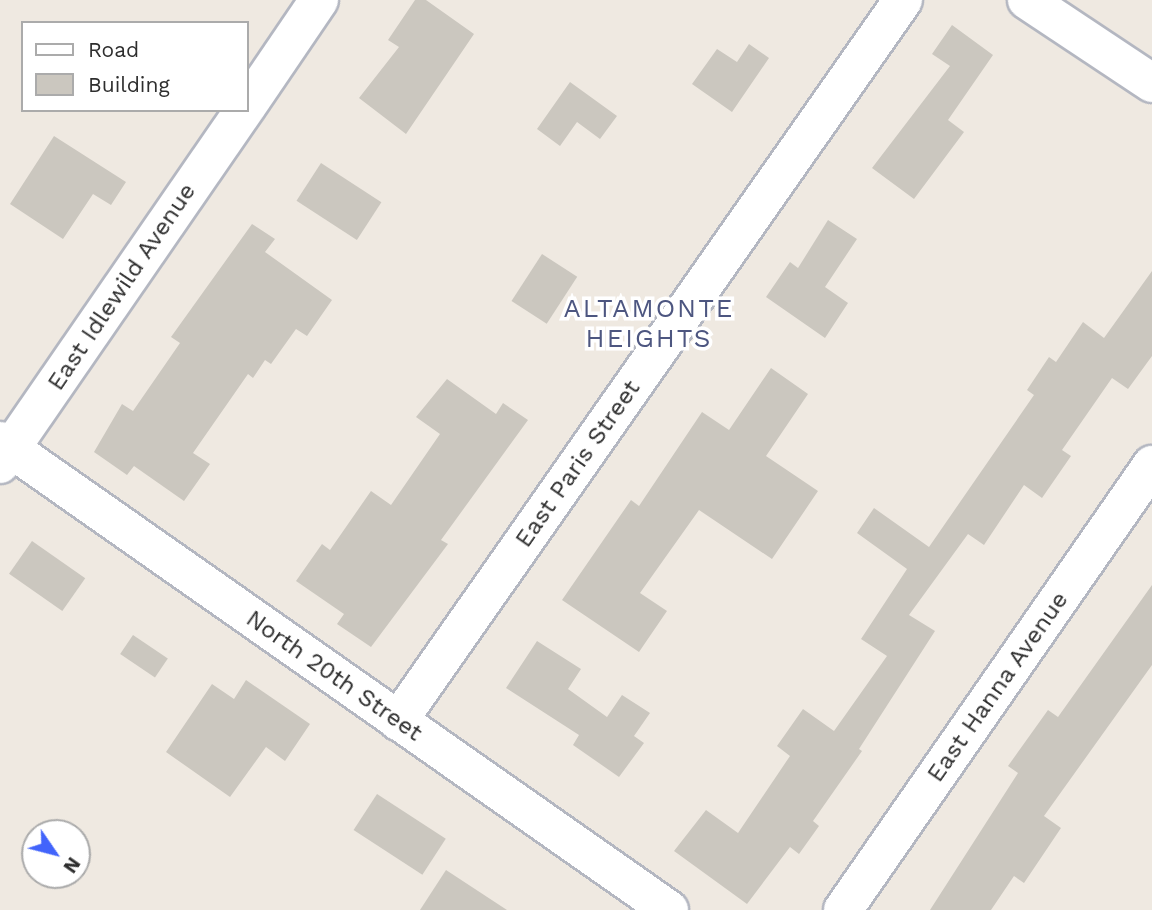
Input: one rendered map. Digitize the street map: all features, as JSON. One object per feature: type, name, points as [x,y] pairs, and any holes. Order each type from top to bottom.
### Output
[{"type":"street","points":[[248,105],[319,0]]},
{"type":"street","name":"East Paris Street","points":[[398,721],[903,0]]},
{"type":"street","points":[[1027,0],[1152,83]]},
{"type":"street","name":"East Idlewild Avenue","points":[[4,452],[243,112]]},
{"type":"street","name":"North 20th Street","points":[[4,452],[669,910]]},
{"type":"street","name":"East Hanna Avenue","points":[[843,910],[1152,465]]},
{"type":"building","points":[[415,0],[426,0],[474,34],[406,134],[359,98],[399,47],[388,40]]},
{"type":"building","points":[[952,25],[993,55],[948,120],[964,132],[914,199],[872,168],[950,66],[932,54]]},
{"type":"building","points":[[749,44],[769,58],[732,112],[692,84],[717,49],[737,62]]},
{"type":"building","points":[[570,82],[617,116],[600,139],[577,122],[560,146],[537,129]]},
{"type":"building","points":[[54,136],[126,182],[111,205],[93,194],[63,239],[10,204]]},
{"type":"building","points":[[321,163],[381,202],[357,240],[296,201]]},
{"type":"building","points":[[828,220],[857,239],[825,287],[848,303],[825,338],[766,297],[790,262],[798,268]]},
{"type":"building","points":[[252,224],[275,239],[265,252],[332,300],[307,336],[296,329],[271,364],[265,360],[253,378],[248,374],[193,453],[210,464],[184,501],[134,466],[127,475],[94,452],[122,404],[133,411],[180,343],[171,337]]},
{"type":"building","points":[[542,254],[577,277],[547,324],[512,301]]},
{"type":"building","points":[[1152,271],[1152,356],[1128,389],[1112,378],[1062,450],[1071,456],[1042,498],[1024,485],[984,545],[968,534],[909,615],[935,631],[859,749],[862,751],[813,821],[819,826],[799,854],[790,847],[747,904],[674,851],[706,810],[738,833],[790,756],[777,746],[803,709],[834,731],[887,656],[861,639],[907,569],[857,533],[874,508],[929,547],[1034,395],[1027,390],[1049,357],[1056,362],[1083,322],[1104,338]]},
{"type":"building","points":[[771,368],[808,394],[766,456],[818,491],[772,559],[699,510],[640,593],[667,611],[639,652],[562,600],[631,500],[639,506],[702,412],[729,430]]},
{"type":"building","points":[[447,379],[496,414],[503,403],[528,420],[441,540],[448,544],[371,647],[337,624],[344,614],[296,581],[322,544],[330,550],[371,491],[391,505],[440,434],[416,417]]},
{"type":"building","points":[[32,541],[85,578],[62,611],[9,574]]},
{"type":"building","points":[[1152,585],[1152,665],[1044,816],[1061,828],[1024,883],[1014,876],[991,910],[930,910],[1018,773],[1008,766],[1048,710],[1058,717]]},
{"type":"building","points":[[133,635],[168,658],[155,678],[120,654]]},
{"type":"building","points":[[537,641],[581,669],[568,689],[607,717],[622,695],[650,713],[634,736],[644,743],[619,777],[573,745],[579,735],[506,688]]},
{"type":"building","points":[[246,680],[310,724],[285,761],[266,747],[230,797],[166,752],[212,684],[234,699]]},
{"type":"building","points":[[377,794],[446,839],[422,875],[354,830]]},
{"type":"building","points":[[446,870],[507,910],[420,910]]},
{"type":"district","name":"ALTAMONTE HEIGHTS","points":[[649,324]]}]
